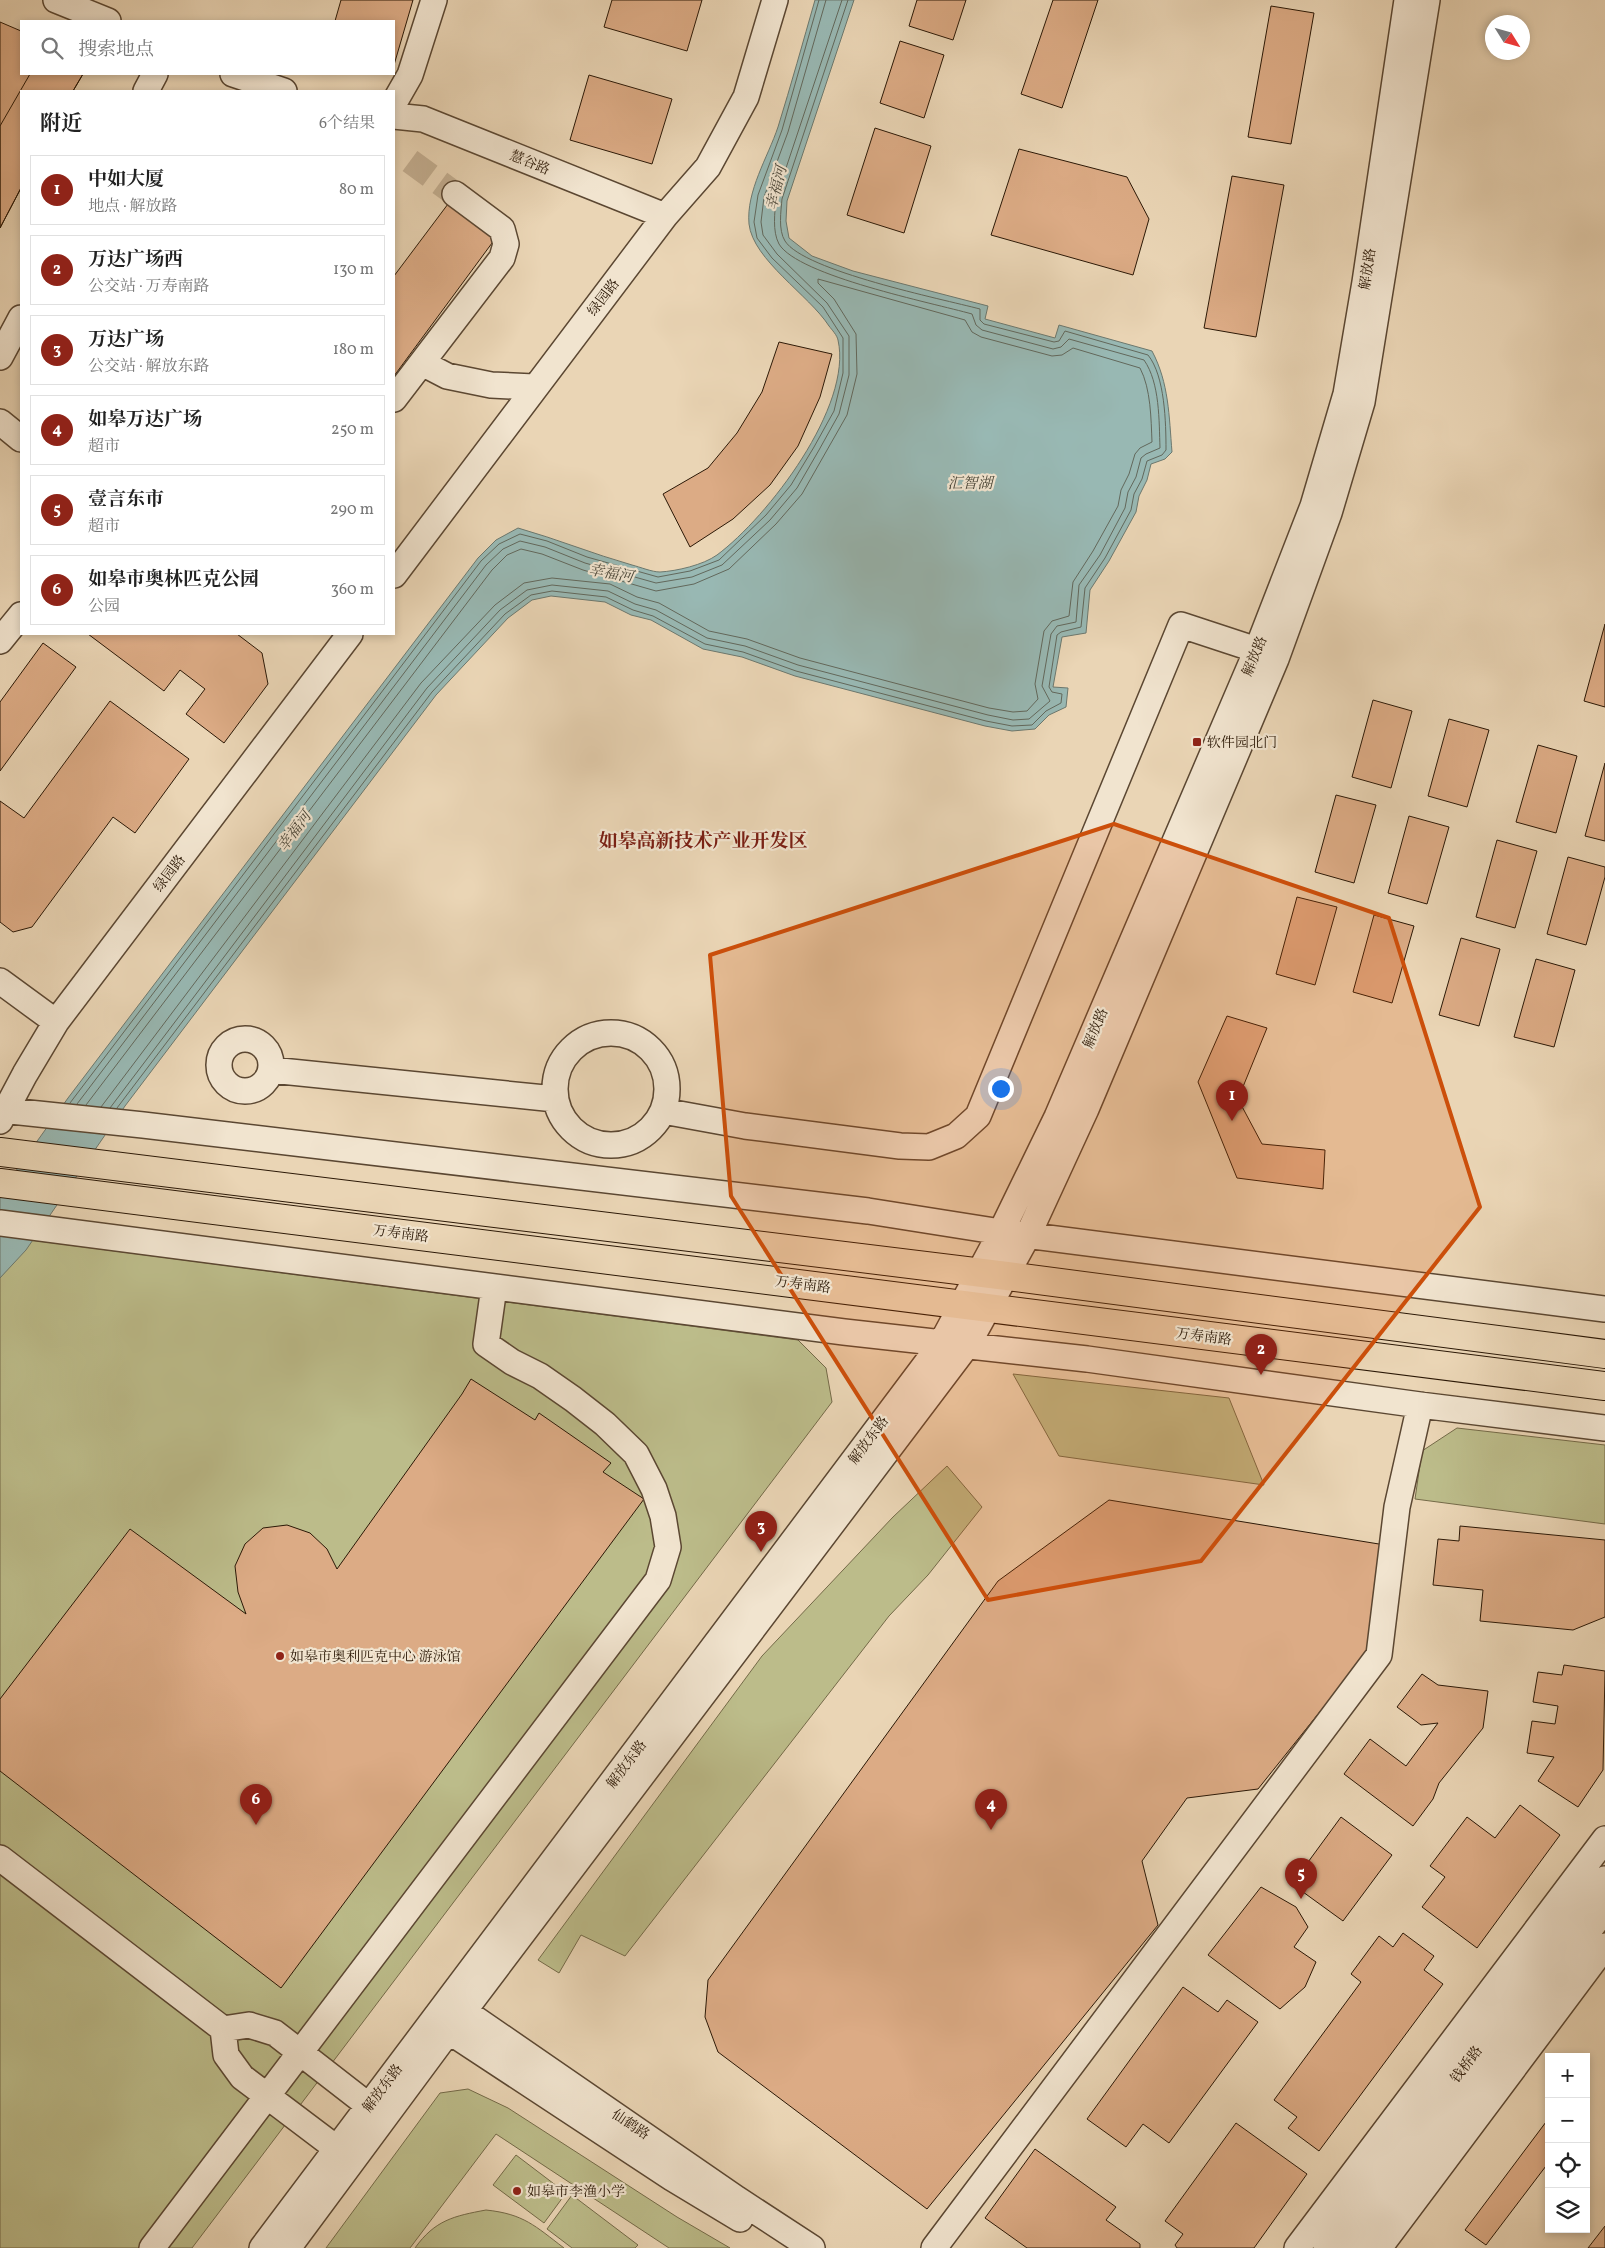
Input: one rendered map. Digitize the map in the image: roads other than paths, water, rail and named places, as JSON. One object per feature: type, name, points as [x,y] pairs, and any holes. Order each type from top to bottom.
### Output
[{"type":"main road","points":[[0,1152],[1007,1276],[1605,1354]]},
{"type":"main road","name":"万寿南路","points":[[0,1183],[1605,1386]]},
{"type":"street","points":[[56,0],[106,20]]},
{"type":"street","points":[[395,101],[410,75],[434,0]]},
{"type":"street","name":"绿园路","points":[[395,575],[534,387],[665,216],[708,167],[746,97],[775,0]]},
{"type":"street","name":"解放路","points":[[1007,1276],[1086,1108],[1266,655],[1313,506],[1346,394],[1365,282],[1407,0]]},
{"type":"street","name":"解放路","points":[[978,1273],[1001,1232],[1057,1117],[1329,512],[1362,402],[1427,0]]},
{"type":"street","points":[[147,90],[154,75]]},
{"type":"street","points":[[236,75],[281,90]]},
{"type":"street","name":"慧谷路","points":[[395,116],[423,120],[665,216]]},
{"type":"street","points":[[395,398],[502,258],[506,244],[502,229],[455,194]]},
{"type":"street","points":[[0,357],[20,320]]},
{"type":"street","points":[[422,363],[448,376],[491,385],[534,387]]},
{"type":"street","points":[[0,422],[20,438]]},
{"type":"street","points":[[0,641],[20,616]]},
{"type":"street","points":[[663,1111],[745,1126],[900,1146],[929,1147],[956,1136],[978,1116],[1181,625],[1266,655]]},
{"type":"street","name":"绿园路","points":[[2,1114],[56,1022],[349,635]]},
{"type":"street","points":[[0,981],[56,1022]]},
{"type":"street","points":[[609,1032],[628,1034],[645,1043],[658,1057],[666,1074],[668,1093],[663,1111],[653,1126],[640,1138],[623,1144],[605,1145],[587,1140],[572,1130],[561,1116],[555,1099],[555,1080],[562,1061],[574,1046],[590,1036],[609,1032]]},
{"type":"street","points":[[271,1070],[555,1099]]},
{"type":"street","points":[[2,1114],[143,1125],[868,1211],[1001,1232],[1605,1309]]},
{"type":"street","points":[[599,1180],[605,1145]]},
{"type":"street","points":[[0,1223],[941,1344],[968,1344],[1087,1359],[1420,1405],[1605,1428]]},
{"type":"street","name":"解放东路","points":[[288,2248],[456,2006],[941,1344],[978,1273]]},
{"type":"street","name":"解放东路","points":[[456,2006],[968,1344],[1007,1276]]},
{"type":"street","points":[[152,2248],[658,1580],[668,1547],[663,1516],[654,1489],[636,1454],[605,1424],[573,1399],[540,1376],[512,1362],[486,1344],[494,1287]]},
{"type":"street","points":[[934,2248],[1379,1655],[1397,1507],[1420,1405]]},
{"type":"street","points":[[1297,2248],[1605,1839]]},
{"type":"street","points":[[0,1858],[223,2029],[226,2055],[242,2077],[336,2148]]},
{"type":"street","name":"钱桥路","points":[[1326,2248],[1605,1879]]},
{"type":"street","name":"钱桥路","points":[[1351,2248],[1605,1909]]},
{"type":"street","points":[[1379,2248],[1605,1946]]},
{"type":"street","name":"仙鹤路","points":[[456,2006],[812,2248]]},
{"type":"street","points":[[223,2029],[249,2024],[275,2033],[369,2106]]},
{"type":"street","name":"解放东路","points":[[262,2248],[369,2106],[441,2027]]},
{"type":"street","name":"仙鹤路","points":[[441,2027],[672,2178],[786,2248]]},
{"type":"water","name":"汇智湖","points":[[815,0],[854,0],[787,201],[786,221],[789,238],[812,256],[853,271],[988,306],[985,319],[1055,338],[1059,325],[1152,351],[1158,363],[1167,400],[1172,452],[1165,459],[1151,464],[1147,480],[1139,496],[1136,512],[1109,561],[1090,590],[1086,633],[1062,637],[1053,687],[1068,688],[1066,707],[1049,715],[1035,729],[1012,731],[985,726],[795,676],[742,657],[703,649],[651,620],[631,615],[605,602],[551,596],[532,600],[508,618],[436,695],[125,1106],[26,1250],[0,1278],[0,1193],[68,1098],[478,558],[496,540],[518,528],[653,571],[660,572],[697,565],[717,555],[760,515],[782,488],[802,458],[820,427],[833,396],[839,367],[838,340],[820,314],[760,251],[749,224],[749,212],[754,187],[778,127]]},
{"type":"tunnel","points":[[410,161],[455,194]]},
{"type":"place","name":"软件园北门","points":[[1197,742]]},
{"type":"place","name":"中如大厦","points":[[1232,1121]]},
{"type":"place","name":"万达广场西","points":[[1261,1375]]},
{"type":"place","name":"万达广场","points":[[761,1552]]},
{"type":"place","name":"如皋市奥利匹克中心 游泳馆","points":[[280,1656]]},
{"type":"place","name":"如皋市奥林匹克公园","points":[[256,1825]]},
{"type":"place","name":"如皋万达广场","points":[[991,1830]]},
{"type":"place","name":"壹言东市","points":[[1301,1899]]},
{"type":"place","name":"如皋市李渔小学","points":[[517,2191]]},
{"type":"district","name":"如皋高新技术产业开发区","points":[[703,840]]},
{"type":"water label","name":"幸福河","points":[[776,188]]},
{"type":"water label","name":"幸福河","points":[[611,573]]},
{"type":"water label","name":"幸福河","points":[[294,831]]}]
